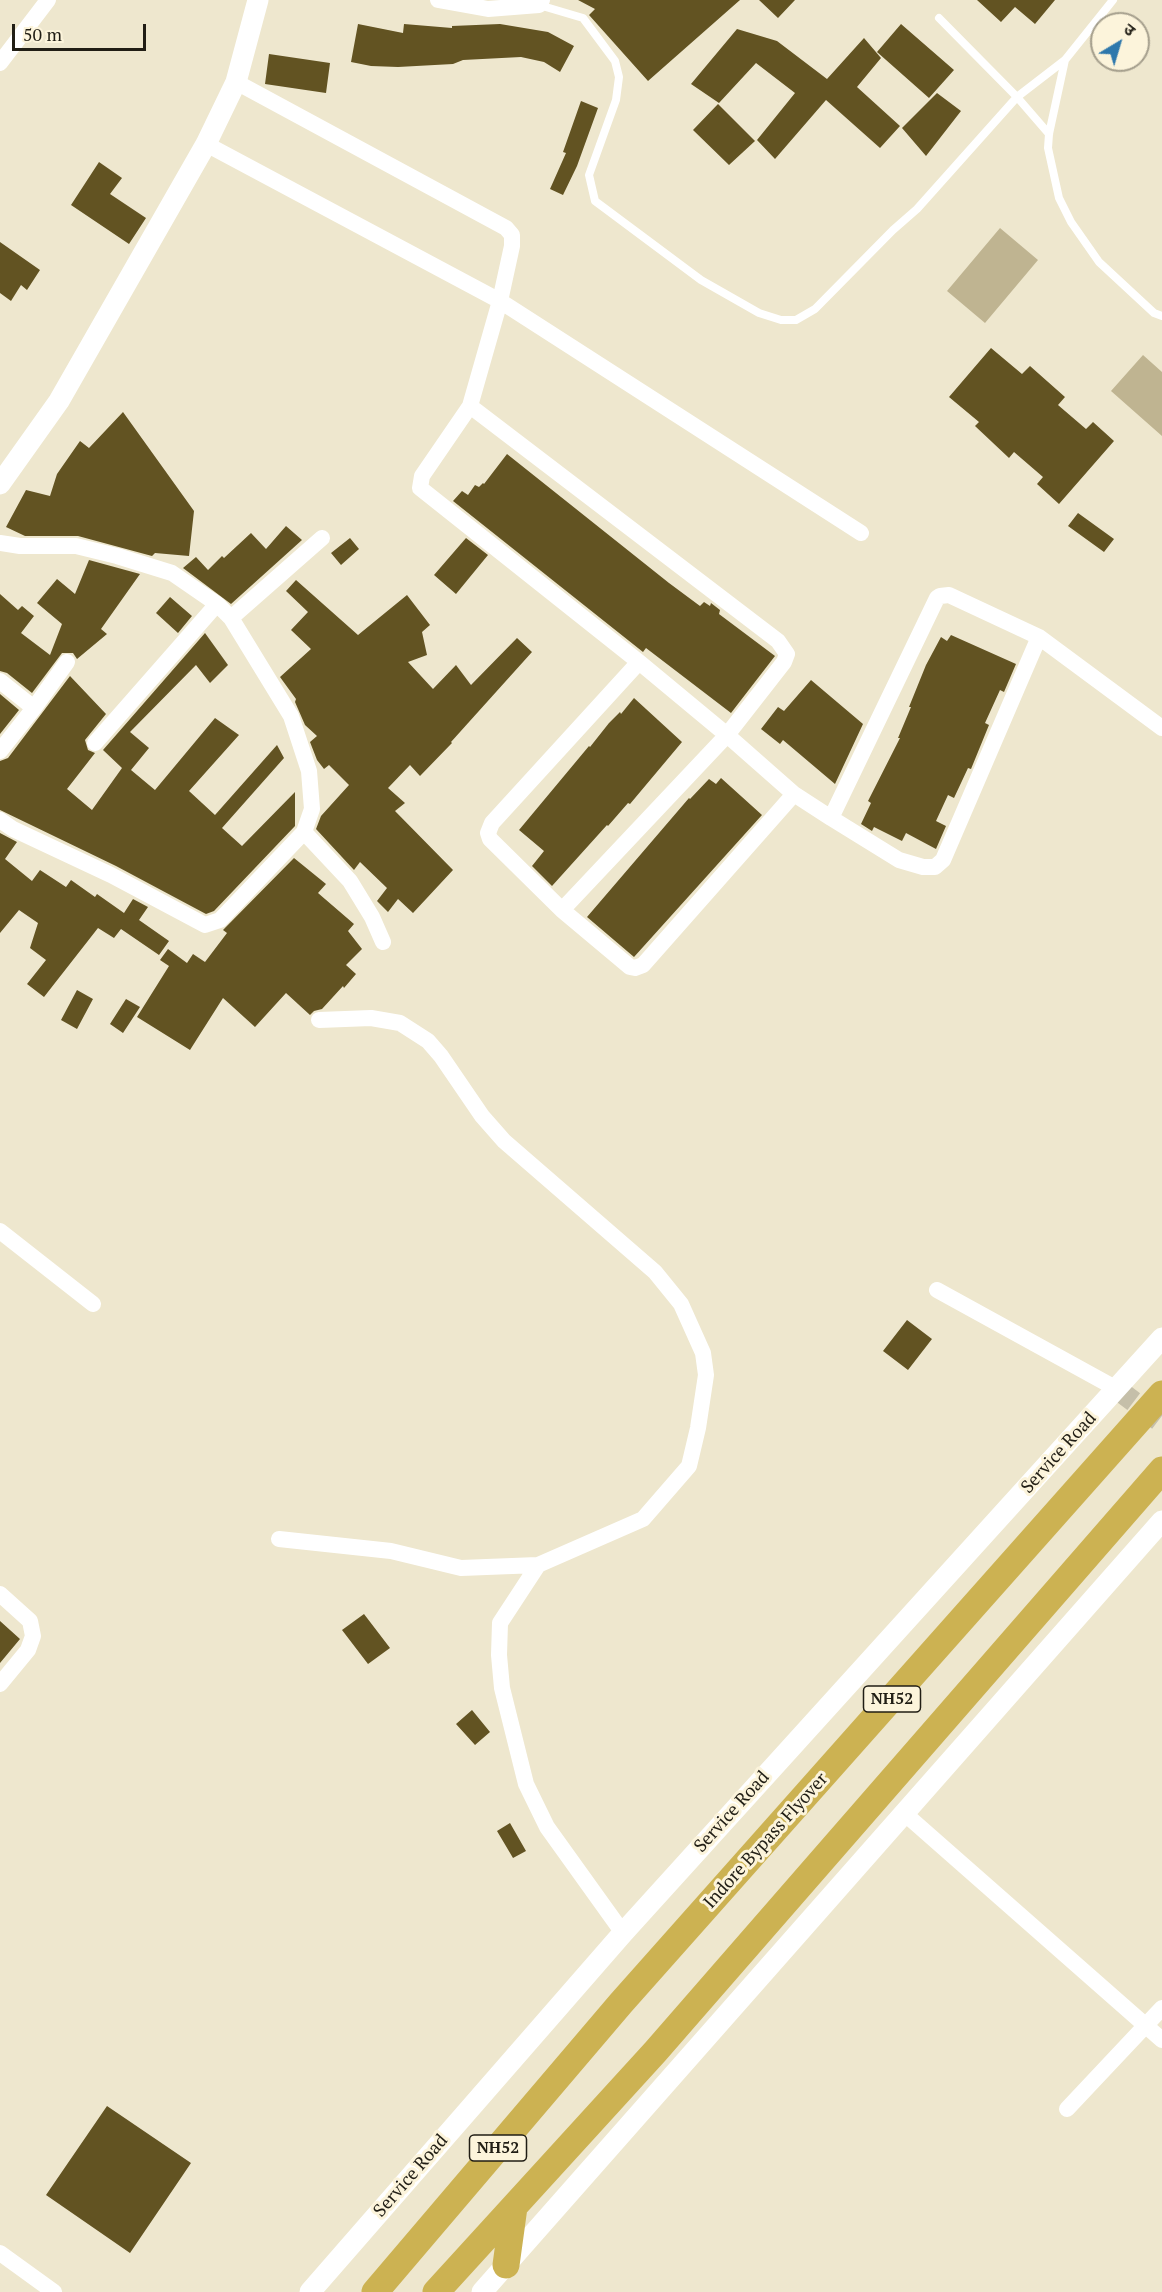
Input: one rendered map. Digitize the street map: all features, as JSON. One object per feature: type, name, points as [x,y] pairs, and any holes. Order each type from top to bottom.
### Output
[{"type":"highway","name":"Indore Bypass Flyover","points":[[375,2292],[621,2003],[1162,1394]]},
{"type":"highway","name":"NH52","points":[[436,2292],[655,2052],[1162,1470]]},
{"type":"highway","points":[[506,2265],[514,2207]]},
{"type":"street","points":[[0,484],[59,400],[206,144],[236,82],[258,0]]},
{"type":"street","points":[[438,0],[488,9],[540,2]]},
{"type":"street","points":[[0,63],[43,2]]},
{"type":"street","points":[[236,82],[506,228],[512,235],[512,246],[500,301],[470,406],[422,476],[420,488],[639,662],[794,794],[898,860],[923,867],[935,867],[943,860],[1039,637]]},
{"type":"street","points":[[206,144],[500,301],[861,533]]},
{"type":"street","points":[[470,406],[784,647],[787,654],[784,663],[727,735],[562,910]]},
{"type":"street","points":[[231,618],[322,538]]},
{"type":"street","points":[[0,543],[21,546],[76,546],[117,556],[172,573],[218,604],[231,618],[291,716],[309,771],[312,808],[304,832],[220,920],[205,925],[0,820]]},
{"type":"street","points":[[831,818],[937,598],[944,594],[1039,637],[1162,728]]},
{"type":"street","points":[[94,742],[218,604]]},
{"type":"street","points":[[0,751],[68,662]]},
{"type":"street","points":[[639,662],[489,827],[490,839],[562,910],[630,968],[639,968],[794,794]]},
{"type":"street","points":[[0,681],[34,708]]},
{"type":"street","points":[[304,832],[350,881],[372,917],[383,942]]},
{"type":"street","points":[[279,1539],[391,1551],[461,1568],[538,1565],[643,1519],[689,1466],[698,1428],[706,1375],[703,1353],[681,1304],[655,1272],[504,1141],[482,1116],[428,1041],[400,1023],[371,1018],[319,1020]]},
{"type":"street","points":[[0,1232],[93,1304]]},
{"type":"street","points":[[937,1290],[1117,1389]]},
{"type":"street","name":"Service Road","points":[[310,2292],[623,1933],[1162,1338]]},
{"type":"street","points":[[482,2292],[1162,1521]]},
{"type":"street","points":[[538,1565],[500,1623],[501,1688],[526,1784],[547,1827],[623,1933]]},
{"type":"street","points":[[0,1594],[30,1620],[33,1636],[28,1650],[0,1684]]},
{"type":"street","points":[[904,1813],[1162,2040]]},
{"type":"street","points":[[1067,2109],[1162,2008]]},
{"type":"street","points":[[0,2253],[54,2292]]},
{"type":"lane","points":[[540,2],[583,18],[615,61],[620,77],[616,100],[589,175],[595,201],[701,280],[759,313],[781,320],[796,320],[815,309],[893,230],[917,209],[1017,97],[1065,60],[1113,0]]},
{"type":"lane","points":[[939,18],[1017,97],[1049,134]]},
{"type":"lane","points":[[1065,60],[1048,148],[1059,198],[1071,222],[1099,262],[1154,313],[1162,316]]},
{"type":"shaded area","points":[[1000,228],[1038,260],[985,323],[947,291]]},
{"type":"shaded area","points":[[1143,355],[1162,372],[1162,436],[1111,391]]},
{"type":"building","points":[[578,0],[740,0],[648,81],[589,15],[595,9]]},
{"type":"building","points":[[759,0],[795,0],[778,18]]},
{"type":"building","points":[[977,0],[1055,0],[1035,24],[1015,7],[1001,22]]},
{"type":"building","points":[[358,24],[403,33],[404,24],[452,28],[452,26],[500,24],[548,32],[574,46],[560,72],[544,62],[521,57],[463,60],[453,64],[371,66],[351,62]]},
{"type":"building","points":[[901,24],[954,70],[929,98],[877,52]]},
{"type":"building","points":[[737,29],[777,41],[827,79],[864,38],[881,58],[857,87],[900,126],[880,148],[826,100],[775,159],[757,140],[795,93],[756,63],[719,103],[691,84]]},
{"type":"building","points":[[269,54],[330,63],[326,93],[265,84]]},
{"type":"building","points":[[937,93],[961,111],[926,156],[902,128]]},
{"type":"building","points":[[581,101],[598,108],[577,166],[563,195],[550,189],[566,153],[563,152]]},
{"type":"building","points":[[718,104],[755,141],[729,165],[693,130]]},
{"type":"building","points":[[99,162],[122,178],[110,194],[146,218],[129,244],[71,205]]},
{"type":"building","points":[[0,242],[40,270],[27,290],[21,285],[11,301],[0,293]]},
{"type":"building","points":[[991,348],[1022,374],[1030,366],[1065,397],[1058,405],[1086,429],[1093,422],[1114,441],[1059,504],[1037,484],[1043,477],[1014,452],[1009,458],[975,426],[979,422],[949,397]]},
{"type":"building","points":[[123,412],[194,511],[189,556],[155,553],[152,556],[78,536],[25,536],[6,527],[26,490],[50,496],[57,474],[80,441],[89,448]]},
{"type":"building","points":[[507,454],[669,583],[700,606],[704,602],[710,606],[711,603],[720,610],[719,614],[775,656],[731,713],[646,648],[643,652],[453,501],[462,491],[468,495],[475,485],[479,487],[484,484]]},
{"type":"building","points":[[1078,513],[1114,539],[1104,552],[1068,526]]},
{"type":"building","points":[[286,526],[302,540],[231,604],[183,568],[196,557],[208,570],[251,533],[266,549]]},
{"type":"building","points":[[350,538],[359,549],[341,565],[331,553]]},
{"type":"building","points":[[466,538],[488,555],[456,594],[434,575]]},
{"type":"building","points":[[89,560],[140,574],[101,629],[107,634],[77,659],[73,653],[62,653],[32,693],[7,673],[0,671],[0,594],[18,610],[22,606],[34,616],[21,633],[50,655],[62,624],[37,603],[57,579],[75,594]]},
{"type":"building","points":[[296,580],[358,635],[407,595],[430,625],[422,632],[427,655],[408,662],[433,689],[456,665],[471,685],[517,638],[532,652],[420,776],[410,765],[388,788],[405,803],[395,811],[453,870],[413,913],[398,899],[388,912],[377,901],[387,888],[360,862],[354,870],[316,829],[321,816],[349,785],[329,765],[324,769],[317,760],[310,742],[317,736],[305,725],[295,702],[296,699],[280,677],[311,649],[291,630],[308,612],[286,591]]},
{"type":"building","points":[[170,597],[192,616],[178,633],[156,613]]},
{"type":"building","points":[[205,633],[228,665],[210,683],[196,665],[130,732],[149,748],[131,770],[155,790],[215,718],[239,735],[189,791],[215,815],[277,745],[284,758],[222,828],[242,846],[295,792],[295,826],[214,911],[206,914],[116,866],[0,810],[0,761],[8,758],[70,676],[106,714],[85,740],[88,750],[95,753],[67,789],[92,810],[122,768],[103,750]]},
{"type":"building","points":[[951,635],[1016,664],[1004,692],[1000,690],[985,723],[989,725],[971,769],[968,768],[954,798],[948,795],[936,821],[946,826],[936,849],[906,833],[902,841],[874,827],[872,831],[861,824],[871,803],[868,801],[900,738],[898,738],[926,665],[941,637],[947,641]]},
{"type":"building","points":[[811,680],[863,724],[835,784],[783,740],[780,744],[761,729],[778,707],[784,711]]},
{"type":"building","points":[[0,694],[19,710],[0,734]]},
{"type":"building","points":[[634,698],[682,742],[630,804],[628,803],[607,825],[552,886],[532,866],[544,851],[519,830],[609,723],[620,712],[621,714]]},
{"type":"building","points":[[721,778],[762,815],[634,957],[587,917],[689,798],[709,779],[716,784]]},
{"type":"building","points":[[0,833],[17,842],[5,859],[32,881],[40,870],[66,887],[71,880],[95,897],[97,894],[124,913],[133,899],[148,907],[139,920],[169,941],[159,955],[121,929],[114,938],[98,928],[44,997],[27,984],[46,960],[30,948],[38,923],[19,910],[0,933]]},
{"type":"building","points":[[294,858],[326,884],[318,893],[354,924],[348,931],[362,949],[346,965],[356,974],[344,988],[343,986],[322,1009],[310,1015],[286,993],[255,1027],[223,998],[190,1050],[137,1017],[169,966],[160,960],[168,949],[187,963],[193,954],[205,962],[227,933],[223,930]]},
{"type":"building","points":[[77,990],[93,999],[77,1029],[61,1020]]},
{"type":"building","points":[[126,999],[140,1007],[123,1033],[110,1024]]},
{"type":"building","points":[[907,1320],[932,1339],[908,1370],[883,1351]]},
{"type":"building","points":[[364,1614],[390,1648],[368,1664],[342,1630]]},
{"type":"building","points":[[0,1621],[20,1639],[0,1663]]},
{"type":"building","points":[[472,1710],[490,1732],[475,1745],[456,1724]]},
{"type":"building","points":[[510,1823],[526,1851],[513,1858],[497,1831]]},
{"type":"building","points":[[107,2106],[191,2163],[130,2253],[46,2195]]},
{"type":"tunnel","points":[[1117,1389],[1162,1423]]}]
